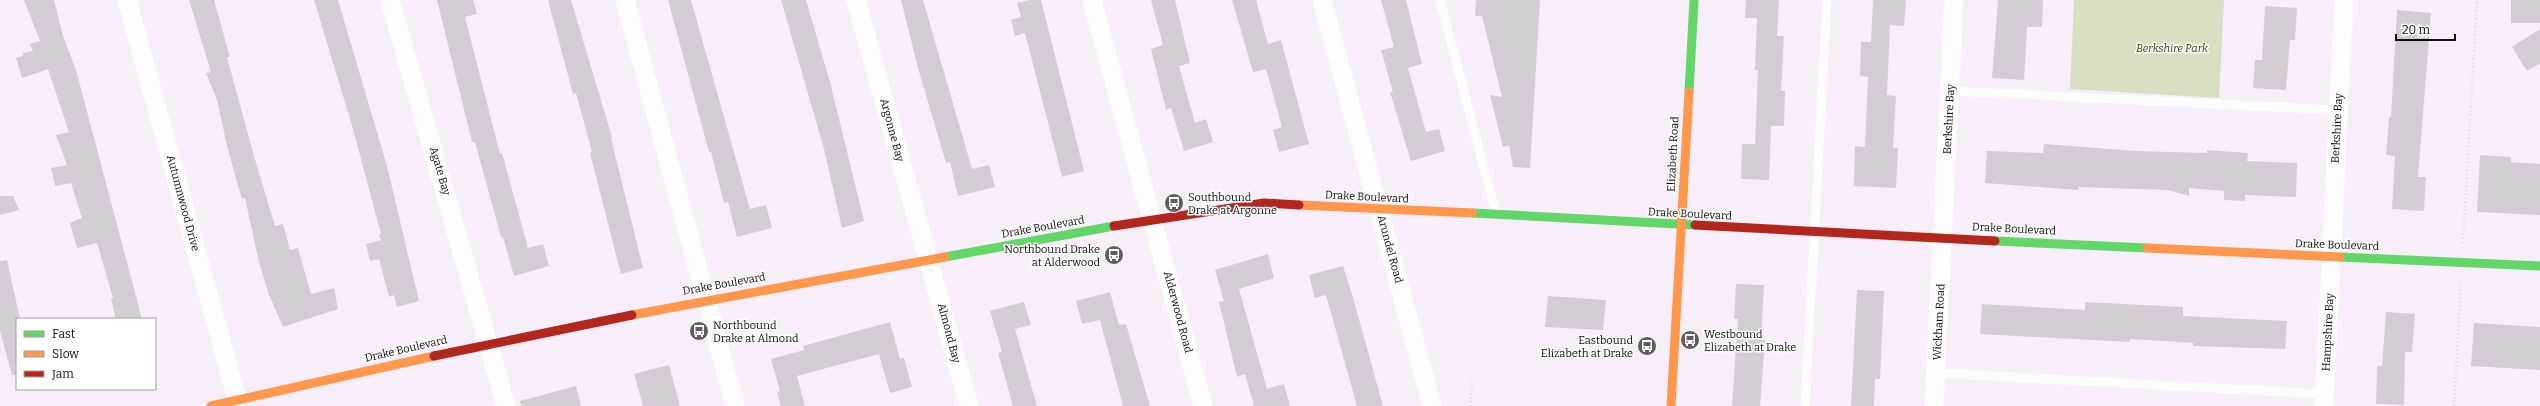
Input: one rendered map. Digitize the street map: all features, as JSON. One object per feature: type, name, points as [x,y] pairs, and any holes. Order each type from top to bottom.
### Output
[{"type":"street","name":"Autumnwood Drive","points":[[127,0],[238,402]]},
{"type":"street","name":"Agate Bay","points":[[390,0],[489,342],[506,406]]},
{"type":"street","points":[[625,0],[735,406]]},
{"type":"street","name":"Argonne Bay","points":[[856,0],[928,260]]},
{"type":"street","points":[[1092,0],[1152,219]]},
{"type":"street","name":"Arundel Road","points":[[1322,0],[1432,406]]},
{"type":"street","name":"Elizabeth Road","points":[[1671,406],[1694,0]]},
{"type":"street","name":"Berkshire Bay","points":[[1943,237],[1954,0]]},
{"type":"street","name":"Berkshire Bay","points":[[2332,257],[2344,0]]},
{"type":"street","name":"Drake Boulevard","points":[[211,406],[238,402],[489,342],[706,300],[1152,219],[1264,202],[1380,210],[1681,224],[1813,233],[1943,237],[2540,266]]},
{"type":"street","name":"Alderwood Road","points":[[1152,219],[1203,406]]},
{"type":"street","name":"Wickham Road","points":[[1934,406],[1943,237]]},
{"type":"street","name":"Hampshire Bay","points":[[2324,400],[2332,257]]},
{"type":"street","name":"Almond Bay","points":[[928,260],[969,406]]},
{"type":"lane","points":[[1440,0],[1496,215]]},
{"type":"lane","points":[[1805,406],[1813,233],[1827,0]]},
{"type":"lane","points":[[1950,91],[2338,110]]},
{"type":"lane","points":[[1936,373],[2324,400]]},
{"type":"path","points":[[2454,406],[2477,0]]},
{"type":"path","points":[[1471,406],[1472,378]]},
{"type":"green space","name":"Berkshire Park","points":[[2074,0],[2224,0],[2219,98],[2070,89]]},
{"type":"building","points":[[24,0],[54,0],[63,36],[76,70],[142,318],[116,318],[111,299],[113,298],[97,243],[77,248],[70,223],[82,218],[71,183],[55,186],[51,168],[67,165],[56,135],[69,132],[48,69],[22,78],[16,58],[23,56],[23,53],[33,51],[30,44],[40,41]]},
{"type":"building","points":[[189,0],[214,0],[230,57],[227,57],[275,226],[283,224],[290,250],[298,248],[311,294],[334,288],[338,309],[283,327],[268,292],[259,262],[245,198],[242,199],[228,150],[217,100],[206,73],[211,72]]},
{"type":"building","points":[[314,0],[338,0],[387,166],[419,301],[397,307],[394,295],[389,297],[379,259],[370,261],[366,244],[381,240],[379,234],[381,234],[353,129]]},
{"type":"building","points":[[437,0],[473,0],[477,14],[465,17],[500,154],[502,153],[528,248],[543,244],[549,266],[514,276],[503,237],[501,237],[475,142],[472,142]]},
{"type":"building","points":[[548,0],[571,0],[612,137],[611,138],[643,268],[621,274],[590,153],[592,152],[576,93],[573,94]]},
{"type":"building","points":[[668,0],[691,0],[750,209],[766,205],[772,228],[737,237],[728,202],[724,203],[711,152],[709,152]]},
{"type":"building","points":[[781,0],[806,0],[830,82],[864,221],[842,228],[824,149]]},
{"type":"building","points":[[901,0],[923,0],[972,169],[989,165],[995,187],[958,196],[950,162],[946,163],[918,68]]},
{"type":"building","points":[[1029,0],[1041,0],[1084,171],[1062,177],[1025,33],[1015,36],[1011,20],[1021,17],[1017,3]]},
{"type":"building","points":[[1151,0],[1175,0],[1190,63],[1179,66],[1195,123],[1206,119],[1213,142],[1184,151],[1171,108],[1166,110],[1151,49],[1163,45]]},
{"type":"building","points":[[1232,0],[1256,0],[1268,44],[1281,40],[1309,144],[1279,152],[1273,130],[1282,127],[1266,69],[1253,72]]},
{"type":"building","points":[[1381,0],[1406,0],[1422,64],[1408,68],[1426,132],[1439,129],[1445,151],[1411,161],[1390,92],[1393,92],[1381,50],[1394,47]]},
{"type":"building","points":[[1476,0],[1540,0],[1530,168],[1513,167],[1509,145],[1503,147],[1490,95],[1502,97],[1482,16],[1475,16]]},
{"type":"building","points":[[1746,0],[1779,0],[1777,36],[1784,36],[1781,91],[1785,91],[1784,126],[1771,126],[1769,180],[1741,179],[1742,144],[1755,144],[1758,70],[1755,70],[1757,18],[1745,18]]},
{"type":"building","points":[[1873,0],[1906,0],[1904,26],[1890,25],[1887,95],[1896,96],[1893,148],[1898,148],[1896,188],[1854,186],[1855,146],[1865,147],[1868,77],[1860,76],[1861,42],[1871,42]]},
{"type":"building","points":[[1998,0],[2043,0],[2042,27],[2027,27],[2024,80],[1992,78]]},
{"type":"building","points":[[2511,0],[2540,0],[2540,23],[2511,23]]},
{"type":"building","points":[[2265,6],[2297,8],[2295,40],[2290,40],[2286,90],[2253,88],[2255,60],[2262,60]]},
{"type":"building","points":[[2397,10],[2431,13],[2418,177],[2426,177],[2424,211],[2392,209],[2395,156],[2386,155],[2389,117],[2391,117]]},
{"type":"building","points":[[2540,29],[2540,63],[2527,71],[2512,47]]},
{"type":"building","points":[[2044,144],[2136,151],[2207,153],[2207,150],[2248,153],[2247,161],[2297,163],[2296,197],[2245,195],[2245,201],[2224,200],[2224,191],[2189,188],[2189,196],[2167,190],[2079,187],[2078,190],[1985,183],[1987,151],[2043,153]]},
{"type":"building","points":[[2480,155],[2511,157],[2511,162],[2540,164],[2540,215],[2477,212]]},
{"type":"building","points":[[0,196],[13,196],[19,210],[0,215]]},
{"type":"building","points":[[1268,254],[1274,278],[1239,289],[1267,389],[1284,384],[1290,406],[1254,406],[1245,374],[1237,377],[1219,302],[1224,301],[1215,270]]},
{"type":"building","points":[[7,260],[20,318],[16,318],[16,375],[12,375],[0,331],[0,261]]},
{"type":"building","points":[[1343,266],[1383,406],[1357,406],[1326,295],[1315,298],[1309,275]]},
{"type":"building","points":[[1736,284],[1764,285],[1761,340],[1765,340],[1760,406],[1732,406],[1738,319],[1734,319]]},
{"type":"building","points":[[1857,290],[1884,291],[1880,379],[1875,379],[1874,406],[1851,406]]},
{"type":"building","points":[[1110,292],[1119,325],[1126,324],[1150,406],[1123,406],[1100,320],[1082,324],[1076,301]]},
{"type":"building","points":[[1548,296],[1606,300],[1603,330],[1545,327]]},
{"type":"building","points":[[1024,302],[1031,325],[1015,329],[1037,406],[1013,406],[998,353],[1002,352],[990,311]]},
{"type":"building","points":[[2085,302],[2183,307],[2183,316],[2287,321],[2285,349],[2193,346],[2193,343],[2130,339],[2129,342],[1980,334],[1982,304],[2085,310]]},
{"type":"building","points":[[2386,312],[2415,314],[2412,352],[2405,352],[2404,405],[2376,404],[2377,366],[2382,366]]},
{"type":"building","points":[[890,322],[900,359],[904,358],[912,387],[890,393],[879,354],[797,376],[805,406],[781,406],[777,392],[780,391],[771,359],[804,350],[803,346]]},
{"type":"building","points":[[2474,323],[2540,327],[2540,370],[2471,366]]},
{"type":"building","points":[[669,365],[680,406],[643,406],[634,374]]},
{"type":"building","points":[[576,386],[581,406],[521,406],[520,401]]},
{"type":"traffic: fast","points":[[1689,92],[1694,0]]},
{"type":"traffic: fast","points":[[1473,213],[1695,225]]},
{"type":"traffic: fast","points":[[945,257],[1114,226]]},
{"type":"traffic: fast","points":[[1995,241],[2147,248]]},
{"type":"traffic: fast","points":[[2340,257],[2540,266]]},
{"type":"traffic: slow","points":[[1671,406],[1689,92]]},
{"type":"traffic: slow","points":[[1299,205],[1473,213]]},
{"type":"traffic: slow","points":[[2147,248],[2340,257]]},
{"type":"traffic: slow","points":[[632,315],[945,257]]},
{"type":"traffic: slow","points":[[211,406],[434,356]]},
{"type":"traffic: jam","points":[[1114,226],[1264,203],[1299,205]]},
{"type":"traffic: jam","points":[[1695,225],[1995,241]]},
{"type":"traffic: jam","points":[[434,356],[632,315]]},
{"type":"place","name":"Southbound Drake at Argonne","points":[[1174,203]]},
{"type":"place","name":"Northbound Drake at Alderwood","points":[[1114,255]]},
{"type":"place","name":"Northbound Drake at Almond","points":[[699,331]]},
{"type":"place","name":"Westbound Elizabeth at Drake","points":[[1690,340]]},
{"type":"place","name":"Eastbound Elizabeth at Drake","points":[[1647,346]]}]
